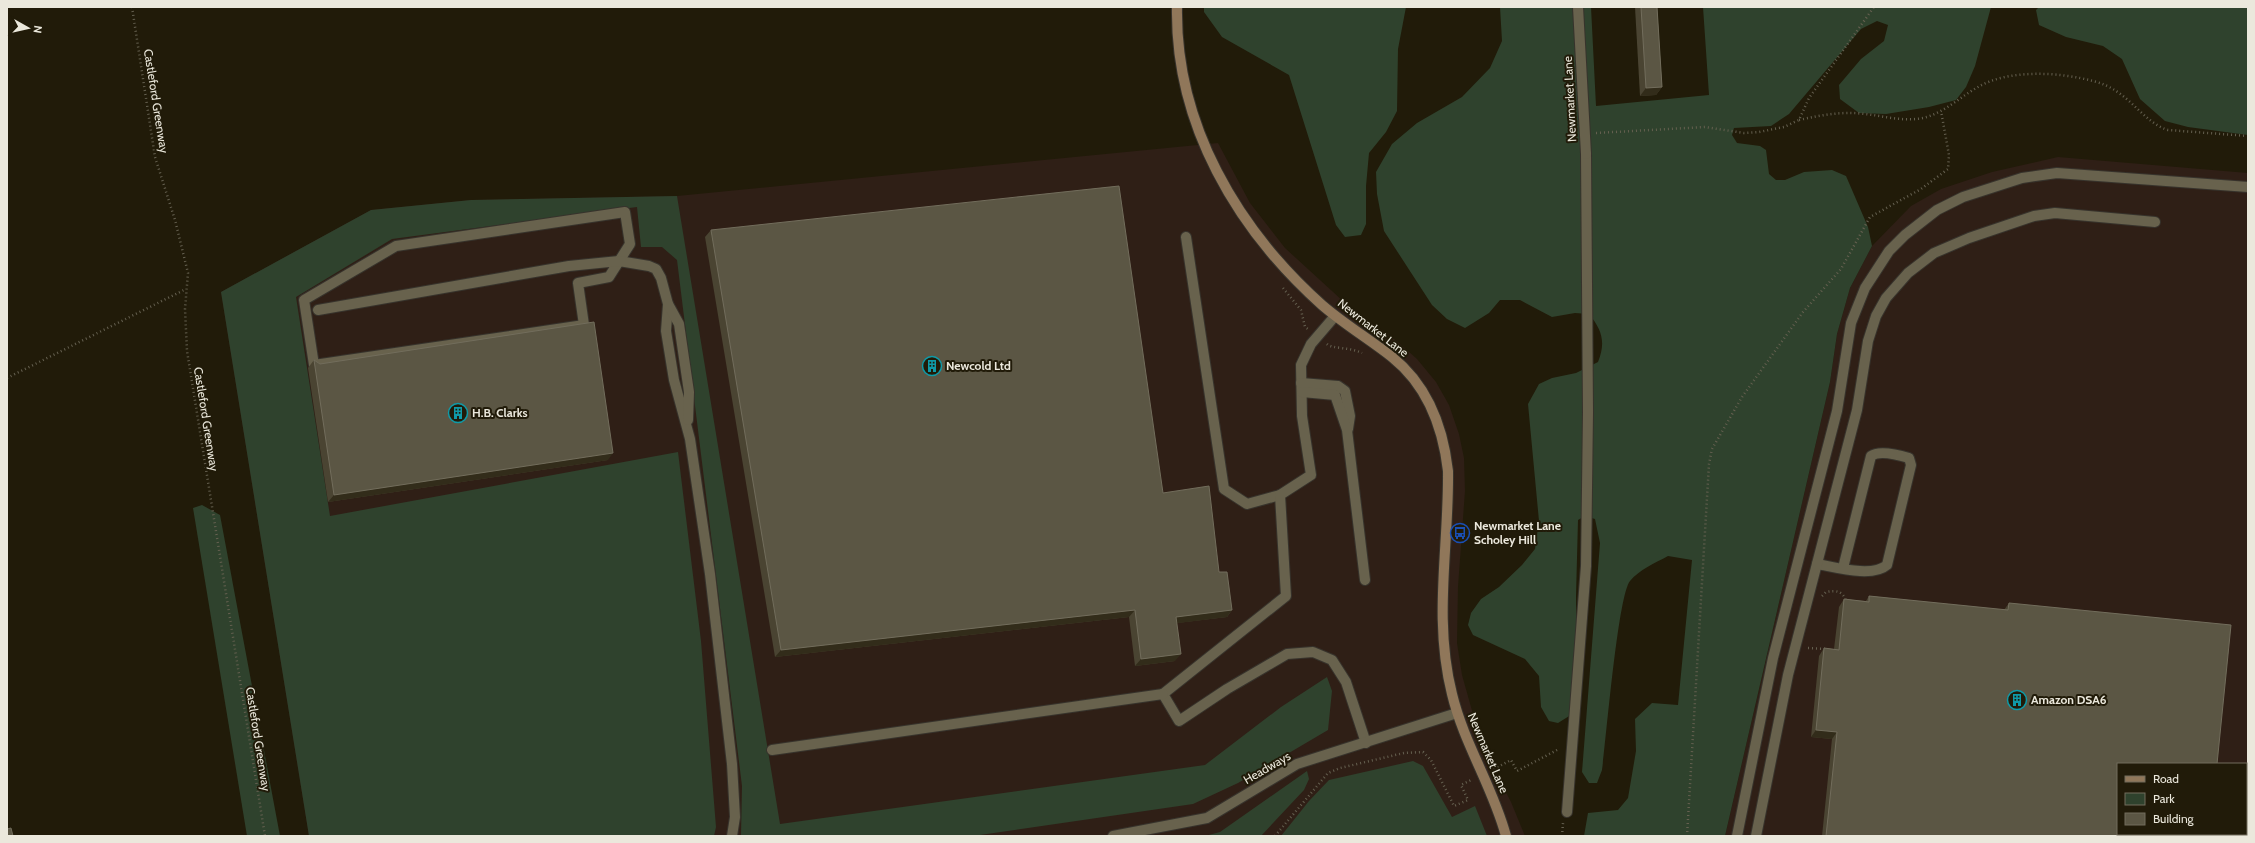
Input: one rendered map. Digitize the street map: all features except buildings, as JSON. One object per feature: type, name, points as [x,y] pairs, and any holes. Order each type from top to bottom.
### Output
[{"type":"main road","name":"Newmarket Lane","points":[[1176,7],[1179,48],[1186,86],[1196,124],[1221,180],[1235,205],[1274,257],[1335,316],[1392,358],[1408,372],[1430,404],[1441,431],[1446,451],[1448,487],[1442,579],[1442,630],[1446,665],[1457,713],[1468,745],[1499,814],[1506,836]]},
{"type":"street","name":"Newmarket Lane","points":[[1567,812],[1585,600],[1587,517],[1586,133],[1578,7]]},
{"type":"street","points":[[1737,836],[1773,658],[1840,399],[1851,323],[1865,288],[1890,251],[1920,222],[1951,201],[2039,174],[2057,172],[2248,187]]},
{"type":"street","points":[[625,212],[630,244],[619,261],[609,277],[578,283],[584,325],[314,366],[304,300],[396,246],[625,212]]},
{"type":"street","points":[[1756,836],[1786,687],[1857,410],[1871,328],[1886,298],[1897,284],[1921,262],[1951,245],[2034,216],[2055,213],[2155,222]]},
{"type":"street","points":[[1186,237],[1224,489],[1247,504],[1280,495],[1311,475],[1302,416],[1301,365],[1311,344],[1335,316]]},
{"type":"street","points":[[318,310],[569,266],[619,261],[634,262],[656,269],[661,278],[668,304],[679,324],[689,392],[688,426]]},
{"type":"street","points":[[668,304],[666,331],[674,380],[688,426],[709,566],[732,764],[735,817],[732,836]]},
{"type":"street","points":[[1301,387],[1335,395],[1347,430],[1365,580]]},
{"type":"street","points":[[1817,564],[1843,568],[1874,570],[1887,565],[1911,465],[1908,458],[1881,453],[1871,456],[1843,568]]},
{"type":"street","points":[[772,750],[1163,694],[1286,596],[1280,495]]},
{"type":"street","points":[[1163,694],[1179,721],[1227,689],[1287,654],[1313,652],[1332,660],[1346,682],[1366,743]]},
{"type":"street","name":"Headways","points":[[1113,836],[1207,818],[1297,764],[1457,713]]},
{"type":"path","name":"Castleford Greenway","points":[[132,7],[155,157],[184,250],[188,273],[185,331],[188,358],[265,836]]},
{"type":"path","points":[[1799,120],[1809,98],[1874,7]]},
{"type":"path","points":[[1586,133],[1705,127],[1744,133],[1759,132],[1784,127],[1799,120],[1844,112],[1905,119],[1922,118],[1941,111],[1978,87],[2009,75],[2065,76],[2111,86],[2128,98],[2158,127],[2168,130],[2248,136]]},
{"type":"path","points":[[1687,836],[1709,464],[1712,449],[1742,397],[1802,312],[1841,269],[1870,217],[1921,189],[1948,169],[1948,155],[1941,111]]},
{"type":"path","points":[[7,378],[186,289]]},
{"type":"path","points":[[1821,598],[1826,592],[1840,592],[1844,595],[1847,604]]},
{"type":"path","points":[[1806,655],[1810,640]]},
{"type":"path","points":[[1808,648],[1831,650]]},
{"type":"path","points":[[1494,769],[1511,760],[1517,771],[1574,742]]},
{"type":"path","points":[[1275,836],[1319,783],[1328,774],[1340,768],[1404,753],[1423,752],[1431,760],[1454,806],[1468,800],[1460,785],[1469,781]]},
{"type":"shaded area","points":[[1218,143],[1250,203],[1285,248],[1344,302],[1398,342],[1417,359],[1436,382],[1449,405],[1459,434],[1464,458],[1465,491],[1458,587],[1457,643],[1462,675],[1482,746],[1511,802],[1525,836],[309,836],[221,292],[371,210],[471,200],[677,196]]},
{"type":"shaded area","points":[[2058,157],[2248,173],[2248,836],[1725,836],[1830,382],[1837,334],[1850,288],[1872,246],[1911,206],[1941,189],[1992,172]]},
{"type":"green space","points":[[1204,7],[1406,7],[1398,49],[1397,111],[1386,132],[1369,153],[1366,186],[1366,224],[1361,235],[1345,237],[1336,225],[1289,75],[1222,37],[1204,12]]},
{"type":"green space","points":[[1500,7],[1591,7],[1596,106],[1709,95],[1703,7],[1991,7],[1975,66],[1966,87],[1956,100],[1929,107],[1886,114],[1859,113],[1840,99],[1839,85],[1861,59],[1884,41],[1888,25],[1877,21],[1861,29],[1789,114],[1771,126],[1734,128],[1732,135],[1737,143],[1760,146],[1766,150],[1769,174],[1776,180],[1785,180],[1804,172],[1832,170],[1846,176],[1868,227],[1872,246],[1850,288],[1837,334],[1830,382],[1725,836],[1584,836],[1588,813],[1618,810],[1628,798],[1636,751],[1635,719],[1652,703],[1678,705],[1692,560],[1668,556],[1643,570],[1630,581],[1621,612],[1602,770],[1597,783],[1589,783],[1582,772],[1600,543],[1595,519],[1585,516],[1578,520],[1576,596],[1577,698],[1574,713],[1558,723],[1549,721],[1541,707],[1539,676],[1525,659],[1473,635],[1468,625],[1471,613],[1481,599],[1499,587],[1522,565],[1535,549],[1539,521],[1528,404],[1539,384],[1552,378],[1576,373],[1598,362],[1602,348],[1600,331],[1589,314],[1575,313],[1552,317],[1520,300],[1500,300],[1489,313],[1465,328],[1447,319],[1432,305],[1384,231],[1377,194],[1376,172],[1392,144],[1417,123],[1462,97],[1490,68],[1502,41]]},
{"type":"green space","points":[[2039,7],[2248,7],[2248,135],[2188,127],[2165,121],[2140,99],[2122,59],[2103,46],[2066,37],[2039,25],[2036,10]]},
{"type":"green space","points":[[677,196],[780,824],[1205,765],[1281,707],[1327,677],[1332,691],[1328,730],[1238,783],[1193,804],[973,836],[741,835],[742,786],[677,260],[662,247],[641,247],[637,207],[392,239],[296,297],[330,516],[678,452],[701,641],[716,827],[714,836],[309,836],[221,292],[371,210],[471,200]]},
{"type":"green space","points":[[202,505],[220,515],[280,836],[247,836],[193,508]]},
{"type":"green space","points":[[1413,761],[1423,766],[1452,817],[1475,806],[1487,836],[1281,836],[1309,801],[1329,780]]},
{"type":"green space","points":[[1307,771],[1309,779],[1304,790],[1261,836],[1205,836],[1220,832]]},
{"type":"place","name":"Newcold Ltd","points":[[932,366]]},
{"type":"place","name":"H.B. Clarks","points":[[458,413]]},
{"type":"place","name":"Newmarket Lane Scholey Hill","points":[[1460,533]]},
{"type":"place","name":"Amazon DSA6","points":[[2017,700]]}]
